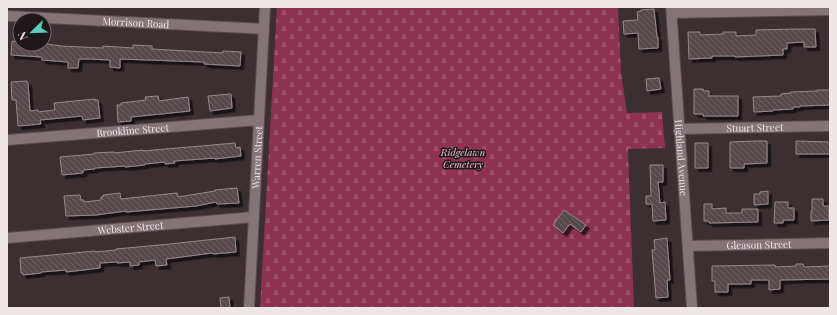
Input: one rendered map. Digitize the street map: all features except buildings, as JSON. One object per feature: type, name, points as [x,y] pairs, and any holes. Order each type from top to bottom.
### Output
[{"type":"street","name":"Warren Street","points":[[249,308],[265,7]]},
{"type":"street","points":[[671,10],[830,10]]},
{"type":"street","name":"Highland Avenue","points":[[671,10],[692,308]]},
{"type":"street","name":"Morrison Road","points":[[7,16],[264,29]]},
{"type":"street","name":"Brookline Street","points":[[7,140],[259,120]]},
{"type":"street","name":"Stuart Street","points":[[680,129],[830,126]]},
{"type":"street","name":"Webster Street","points":[[7,238],[254,217]]},
{"type":"street","name":"Gleason Street","points":[[688,246],[830,243]]},
{"type":"green space","name":"Ridgelawn Cemetery","points":[[277,7],[618,7],[621,72],[627,113],[662,112],[665,148],[628,149],[634,308],[260,308]]}]
